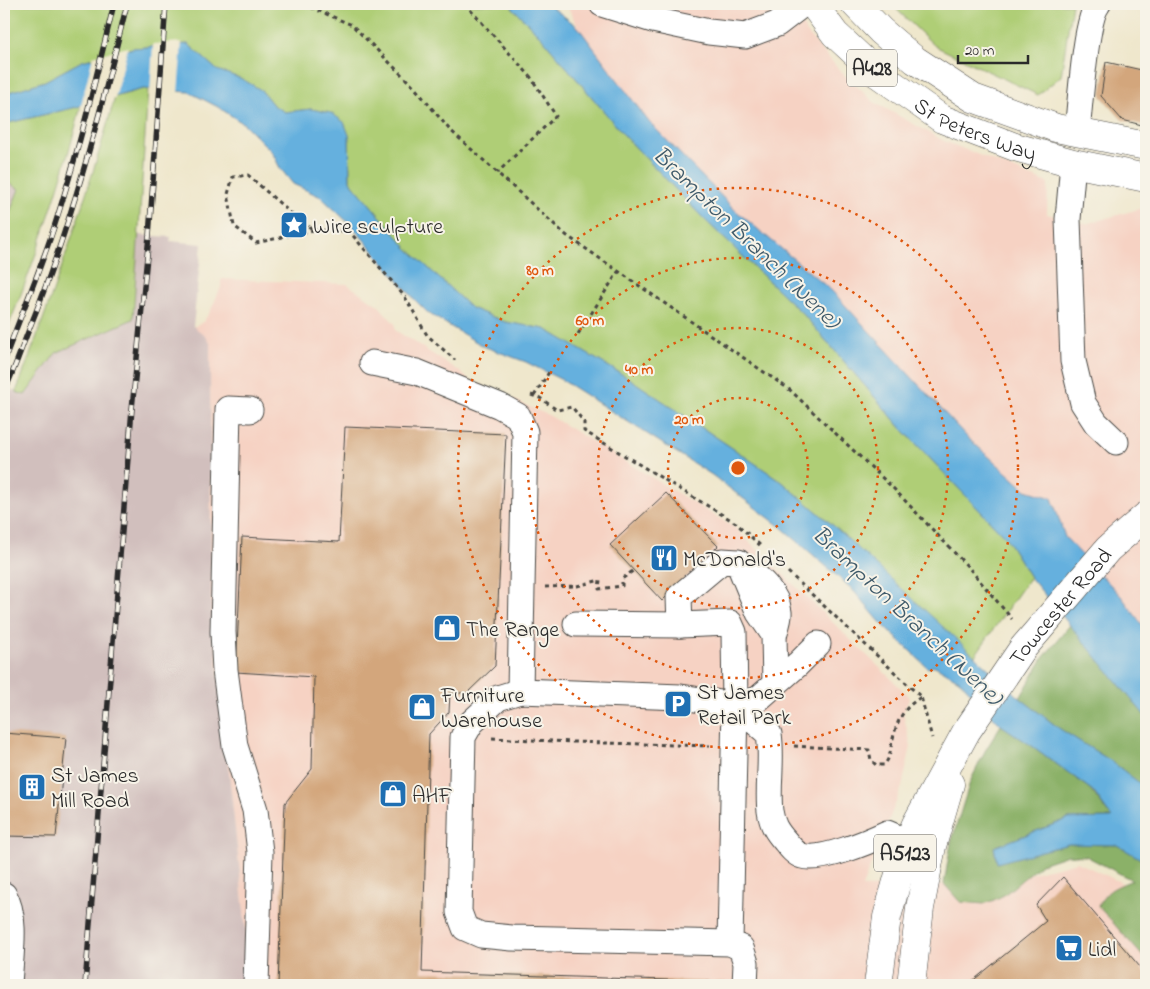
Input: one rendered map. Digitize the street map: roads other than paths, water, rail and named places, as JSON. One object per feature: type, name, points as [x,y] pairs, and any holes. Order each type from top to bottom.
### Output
[{"type":"main road","name":"St Peters Way","points":[[813,4],[835,34],[878,74],[942,119],[1015,147],[1074,163],[1146,178]]},
{"type":"main road","name":"St Peters Way","points":[[855,4],[881,32],[915,60],[973,98],[1056,128],[1146,146]]},
{"type":"main road","points":[[1074,163],[1077,132]]},
{"type":"main road","name":"Towcester Road","points":[[878,985],[887,917],[908,842],[966,732],[1023,648],[1108,549],[1146,516]]},
{"type":"main road","name":"Towcester Road","points":[[910,985],[920,908],[932,846],[966,732]]},
{"type":"street","points":[[602,4],[653,20],[709,32],[745,36],[777,24],[803,4]]},
{"type":"street","points":[[1077,132],[1087,43],[1094,8],[1098,4]]},
{"type":"street","points":[[1074,163],[1068,219],[1073,361],[1083,403],[1096,423],[1116,442]]},
{"type":"street","points":[[372,363],[417,372],[500,406],[518,416],[525,432],[520,691]]},
{"type":"street","points":[[250,410],[228,409],[223,632],[225,670],[235,746],[255,810],[259,834],[256,985]]},
{"type":"street","points":[[680,625],[679,598],[722,561],[738,562],[755,575],[776,597],[780,614],[774,635],[774,685]]},
{"type":"street","points":[[576,624],[680,625],[730,623],[734,632],[735,705],[730,943]]},
{"type":"street","points":[[745,985],[746,963],[744,956],[741,948],[730,943],[512,938],[482,935],[465,928],[459,912],[463,738],[471,723],[498,698],[520,691],[680,697],[735,705],[758,699],[818,644]]},
{"type":"street","points":[[735,705],[769,734],[771,746],[770,810],[774,828],[792,850],[802,856],[816,857],[860,845],[887,833],[908,842]]},
{"type":"street","points":[[4,895],[12,920],[9,985]]},
{"type":"water","name":"Brampton Branch (Nene)","points":[[509,4],[548,4],[578,27],[649,122],[735,210],[832,291],[967,437],[1026,490],[1052,498],[1065,537],[1121,596],[1146,630],[1146,717],[1030,577],[1006,538],[903,430],[804,315],[704,219],[623,134],[542,38]]},
{"type":"water","name":"Brampton Branch (Nene)","points":[[188,44],[217,70],[242,79],[261,90],[273,105],[285,112],[311,109],[331,113],[344,122],[349,135],[350,181],[407,248],[471,308],[505,322],[545,329],[630,379],[781,481],[835,527],[1020,698],[1060,729],[1111,761],[1146,788],[1146,862],[1117,845],[1069,844],[997,863],[994,847],[1068,819],[1112,818],[1093,791],[1001,725],[959,680],[935,666],[928,668],[881,623],[851,588],[781,527],[712,475],[562,380],[526,362],[483,346],[428,313],[353,227],[321,197],[293,184],[280,168],[272,152],[244,124],[218,107],[189,92],[143,89],[4,124],[4,94],[45,81],[82,61],[133,48]]},
{"type":"railway","points":[[4,361],[44,257],[64,194],[87,113],[114,4]]},
{"type":"railway","points":[[4,392],[58,252],[84,170],[127,4]]},
{"type":"railway","points":[[85,985],[132,409],[149,236],[166,4]]},
{"type":"place","name":"Wire sculpture","points":[[294,225]]},
{"type":"place","name":"McDonald's","points":[[664,558]]},
{"type":"place","name":"The Range","points":[[447,628]]},
{"type":"place","name":"St James Retail Park","points":[[678,704]]},
{"type":"place","name":"Furniture Warehouse","points":[[422,707]]},
{"type":"place","name":"St James Mill Road","points":[[32,787]]},
{"type":"place","name":"AHF","points":[[393,794]]},
{"type":"place","name":"Lidl","points":[[1069,948]]}]
